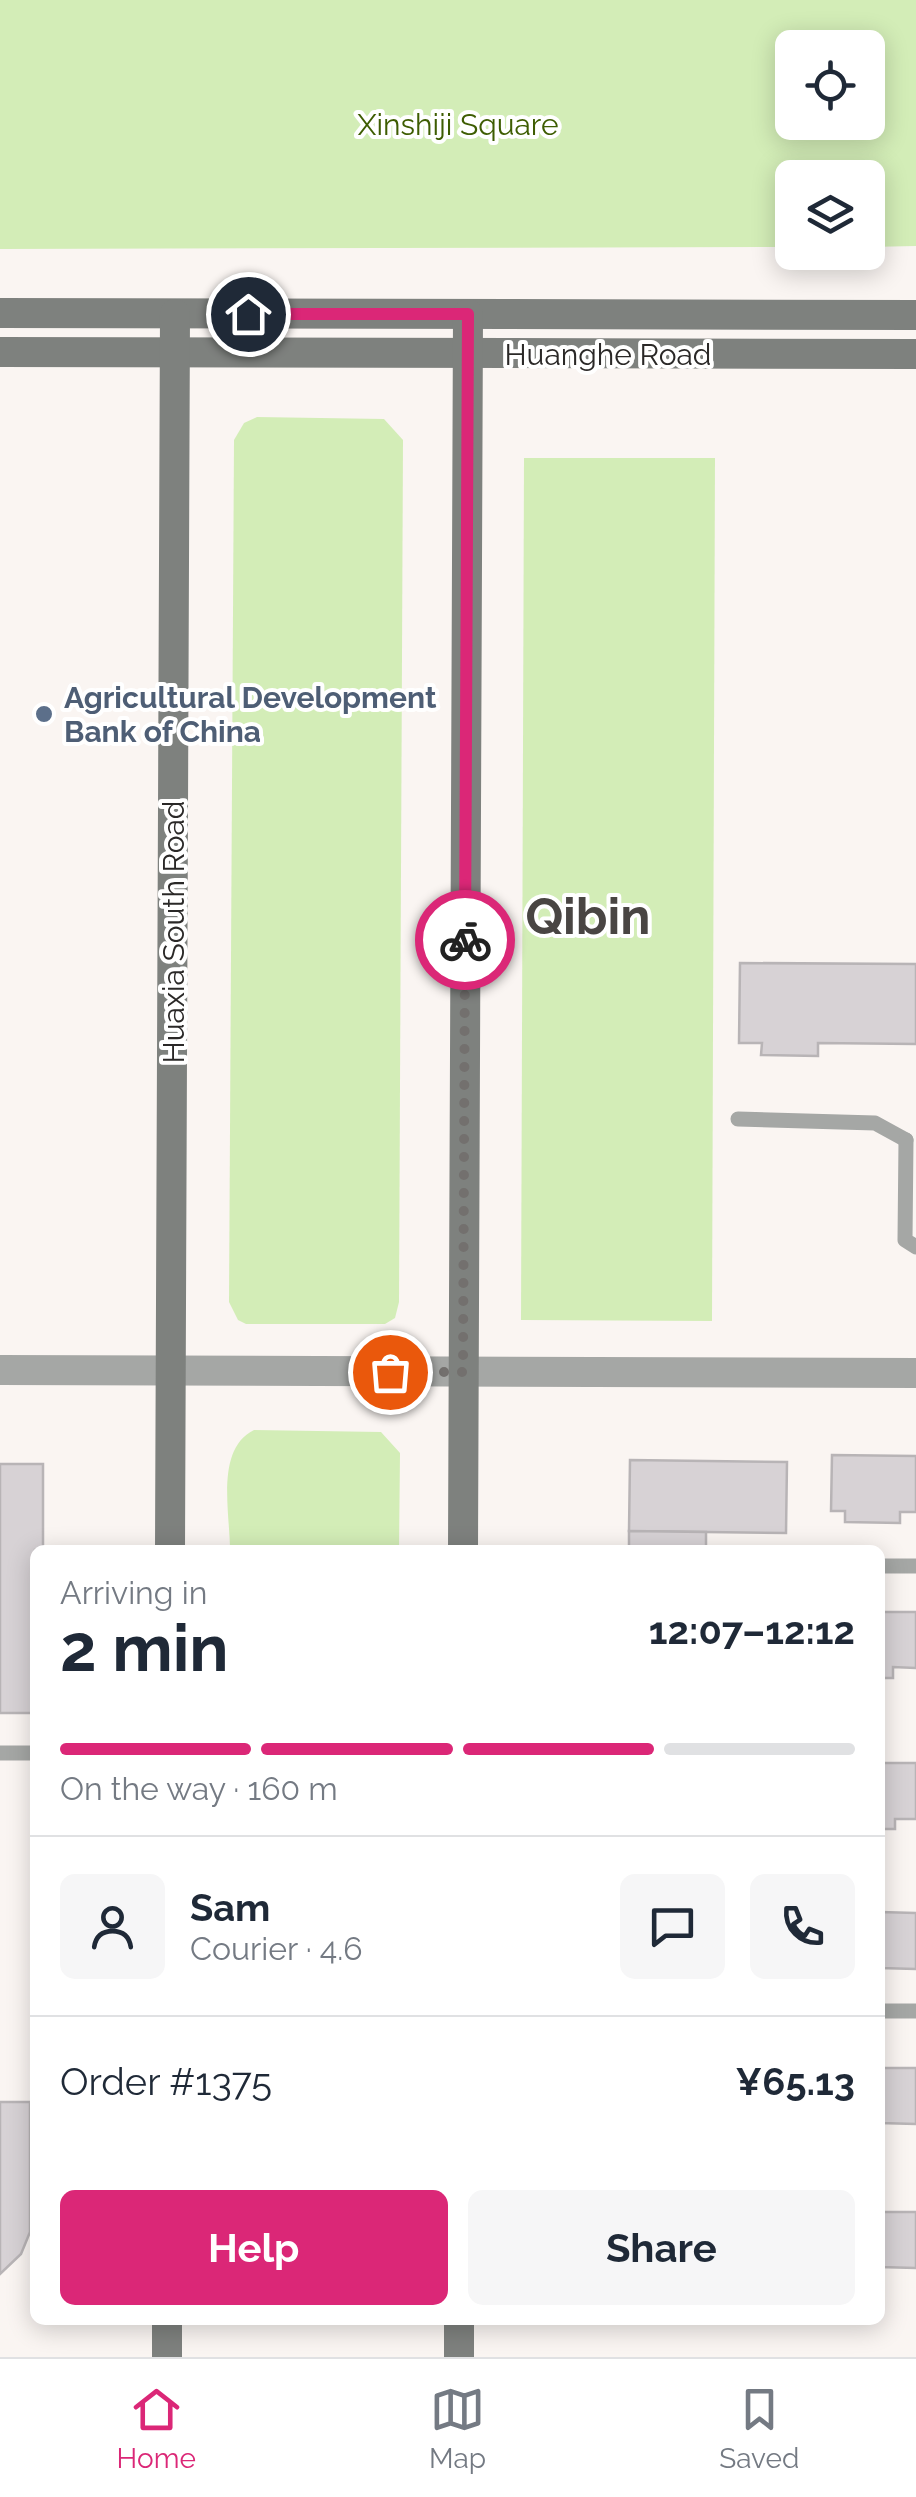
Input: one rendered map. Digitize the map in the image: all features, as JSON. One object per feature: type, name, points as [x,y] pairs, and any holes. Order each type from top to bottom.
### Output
[{"type":"street","name":"Huanghe Road","points":[[0,314],[916,315]]},
{"type":"street","name":"Huaxia South Road","points":[[170,1545],[175,314]]},
{"type":"street","points":[[462,1545],[468,314]]},
{"type":"street","name":"Huanghe Road","points":[[0,352],[916,354]]},
{"type":"street","points":[[0,1370],[916,1374]]},
{"type":"street","points":[[167,2325],[167,2357]]},
{"type":"street","points":[[459,2325],[459,2357]]},
{"type":"lane","points":[[738,1120],[875,1123],[911,1136],[904,1240],[916,1247]]},
{"type":"lane","points":[[885,1566],[916,1566]]},
{"type":"lane","points":[[0,1753],[30,1753]]},
{"type":"lane","points":[[885,2010],[916,2011]]},
{"type":"green space","name":"Xinshiji Square","points":[[0,0],[916,0],[916,246],[885,247],[885,160],[775,160],[775,247],[0,249]]},
{"type":"green space","points":[[257,417],[384,419],[403,440],[399,1302],[395,1318],[385,1324],[246,1324],[238,1320],[229,1302],[234,440],[244,423]]},
{"type":"green space","points":[[524,458],[715,458],[712,1321],[521,1320]]},
{"type":"green space","points":[[254,1430],[381,1432],[400,1453],[399,1545],[230,1545],[227,1483],[234,1452]]},
{"type":"building","points":[[740,963],[916,964],[916,1044],[818,1043],[818,1056],[761,1055],[762,1043],[739,1043]]},
{"type":"building","points":[[832,1455],[916,1456],[916,1512],[900,1512],[900,1523],[845,1522],[845,1511],[831,1511]]},
{"type":"building","points":[[630,1460],[787,1462],[786,1533],[629,1531]]},
{"type":"building","points":[[0,1464],[43,1464],[43,1545],[30,1545],[30,1713],[0,1713]]},
{"type":"building","points":[[629,1531],[706,1532],[706,1545],[629,1545]]},
{"type":"building","points":[[885,1612],[916,1612],[916,1668],[893,1667],[893,1678],[885,1678]]},
{"type":"building","points":[[885,1763],[916,1763],[916,1819],[895,1819],[895,1829],[885,1829]]},
{"type":"building","points":[[885,1912],[916,1913],[916,1969],[885,1968]]},
{"type":"building","points":[[885,2068],[916,2068],[916,2124],[885,2123]]},
{"type":"building","points":[[0,2102],[30,2102],[30,2232],[21,2254],[0,2274]]},
{"type":"building","points":[[885,2212],[916,2212],[916,2268],[885,2267]]},
{"type":"way so far","points":[[390,1372],[463,1372],[465,940]]},
{"type":"place","name":"Agricultural Development Bank of China","points":[[44,714]]},
{"type":"district","name":"Qibin","points":[[588,916]]},
{"type":"route","points":[[248,314],[468,314],[465,940]]}]
